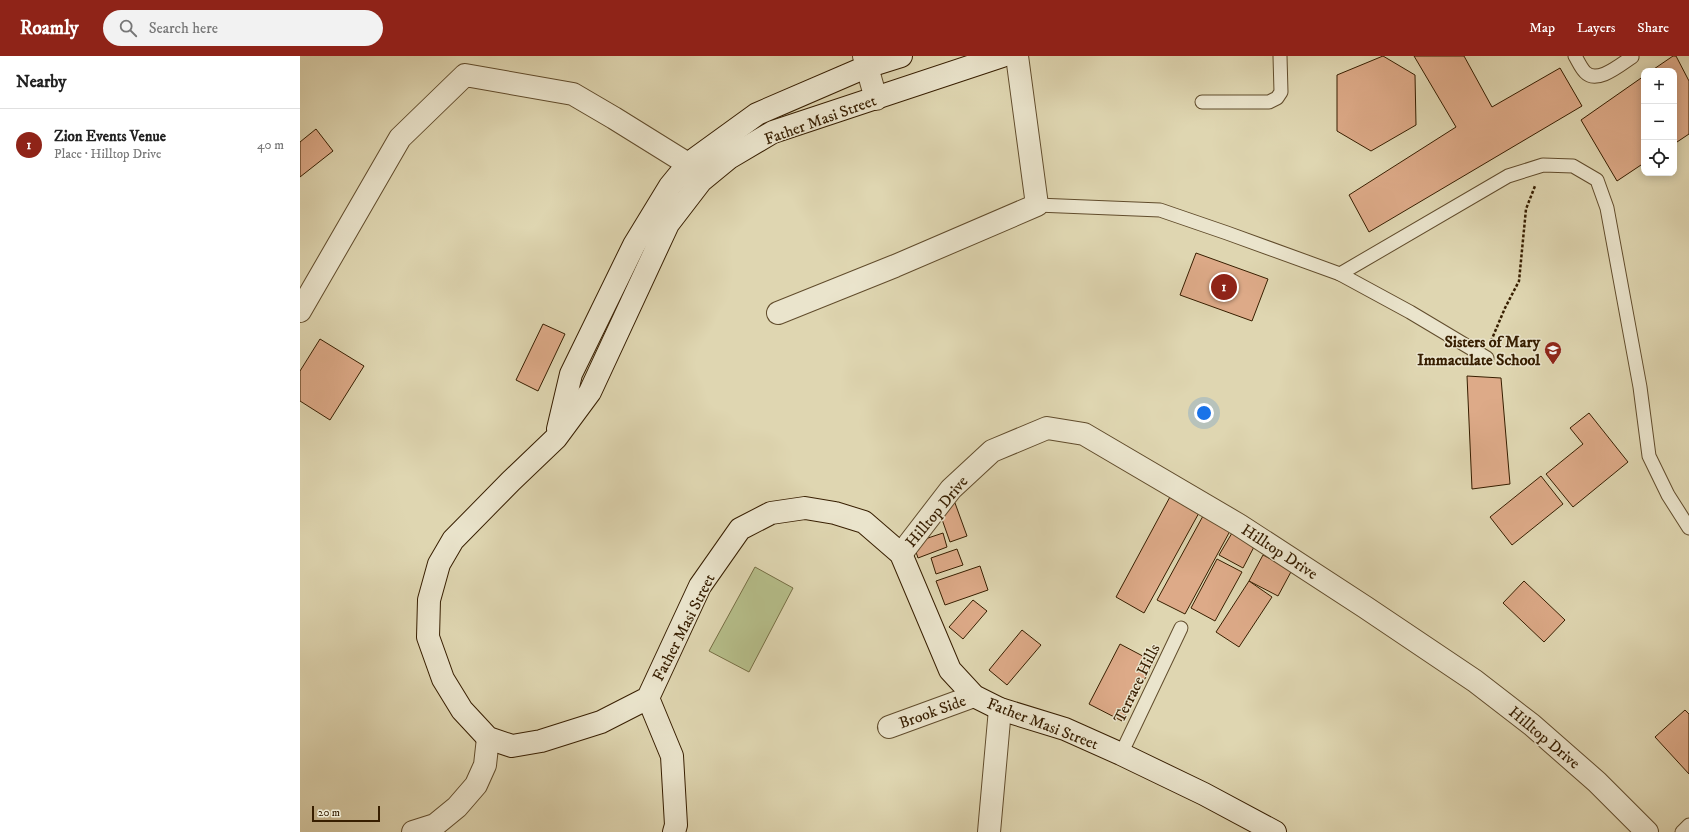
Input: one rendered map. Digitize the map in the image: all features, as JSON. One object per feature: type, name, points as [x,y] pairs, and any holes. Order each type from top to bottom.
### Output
[{"type":"street","name":"Father Masi Street","points":[[556,438],[571,374],[634,245],[670,186],[688,164],[757,114],[865,61],[901,56]]},
{"type":"street","name":"Father Masi Street","points":[[1002,56],[773,132],[729,158],[701,181],[668,224],[590,392],[556,438],[510,481],[453,540],[439,564],[429,600],[428,637],[443,678],[462,710],[488,738],[512,746],[541,741],[601,722],[648,698],[700,586],[740,529],[771,513],[805,508],[835,513],[864,522],[900,554],[950,670],[974,696],[1000,709],[1065,729],[1121,754],[1204,794],[1274,832]]},
{"type":"street","points":[[778,313],[895,266],[1037,205],[1017,56]]},
{"type":"street","points":[[865,61],[876,99]]},
{"type":"street","points":[[300,311],[400,138],[465,75],[573,94],[688,164],[701,181]]},
{"type":"street","name":"Hilltop Drive","points":[[900,554],[952,489],[992,451],[1047,428],[1084,434],[1239,525],[1365,606],[1475,681],[1532,725],[1591,776],[1647,832]]},
{"type":"street","name":"Brook Side","points":[[889,727],[974,696]]},
{"type":"street","points":[[648,698],[672,756],[676,825],[674,832]]},
{"type":"street","points":[[989,832],[1000,709]]},
{"type":"street","points":[[413,832],[435,825],[457,807],[476,785],[485,765],[488,738]]},
{"type":"lane","points":[[1202,102],[1269,102],[1277,98],[1281,92],[1280,56]]},
{"type":"lane","points":[[1575,56],[1585,73],[1592,76],[1604,76],[1632,57]]},
{"type":"lane","points":[[1340,274],[1508,176],[1543,165],[1573,166],[1597,180],[1607,208],[1640,386],[1649,456],[1668,495],[1689,528]]},
{"type":"lane","points":[[1037,205],[1160,210],[1340,274],[1410,312],[1487,358]]},
{"type":"lane","name":"Terrace Hills","points":[[1121,754],[1181,628]]},
{"type":"lane","points":[[1682,832],[1689,825]]},
{"type":"path","points":[[1487,358],[1493,334],[1519,281],[1526,209],[1543,165]]},
{"type":"green space","points":[[755,567],[793,588],[749,672],[709,651]]},
{"type":"building","points":[[1383,56],[1415,75],[1416,125],[1371,151],[1337,131],[1337,75]]},
{"type":"building","points":[[1414,56],[1464,56],[1492,107],[1560,68],[1582,106],[1369,232],[1349,195],[1456,127]]},
{"type":"building","points":[[1673,56],[1676,56],[1689,81],[1689,134],[1677,142],[1677,68],[1655,68]]},
{"type":"building","points":[[1641,78],[1641,165],[1617,181],[1581,120]]},
{"type":"building","points":[[316,129],[333,151],[300,177],[300,142]]},
{"type":"building","points":[[1196,253],[1268,279],[1252,321],[1180,295]]},
{"type":"building","points":[[543,324],[565,334],[538,391],[516,380]]},
{"type":"building","points":[[320,339],[364,366],[330,420],[300,401],[300,371]]},
{"type":"building","points":[[1467,376],[1501,378],[1510,484],[1472,489]]},
{"type":"building","points":[[1589,413],[1628,462],[1573,507],[1546,474],[1583,444],[1570,428]]},
{"type":"building","points":[[1541,476],[1563,504],[1512,545],[1490,517]]},
{"type":"building","points":[[1171,495],[1200,511],[1144,613],[1116,597]]},
{"type":"building","points":[[955,503],[967,536],[950,542],[938,508]]},
{"type":"building","points":[[1203,516],[1230,531],[1185,614],[1157,600]]},
{"type":"building","points":[[943,533],[947,547],[918,558],[913,543]]},
{"type":"building","points":[[1232,533],[1255,545],[1243,568],[1219,555]]},
{"type":"building","points":[[957,549],[963,565],[936,574],[931,558]]},
{"type":"building","points":[[1263,555],[1292,570],[1278,596],[1249,581]]},
{"type":"building","points":[[1217,559],[1242,572],[1215,621],[1191,608]]},
{"type":"building","points":[[980,566],[988,590],[945,605],[936,581]]},
{"type":"building","points":[[1249,581],[1272,597],[1239,647],[1216,632]]},
{"type":"building","points":[[1524,581],[1565,620],[1544,642],[1503,603]]},
{"type":"building","points":[[973,600],[987,611],[963,639],[949,627]]},
{"type":"building","points":[[1022,630],[1041,645],[1007,685],[989,670]]},
{"type":"building","points":[[1120,644],[1154,662],[1122,721],[1089,704]]},
{"type":"building","points":[[1685,710],[1689,714],[1689,774],[1655,737]]},
{"type":"place","name":"Zion Events Venue","points":[[1224,287]]},
{"type":"place","name":"Sisters of Mary Immaculate School","points":[[1553,365]]}]
